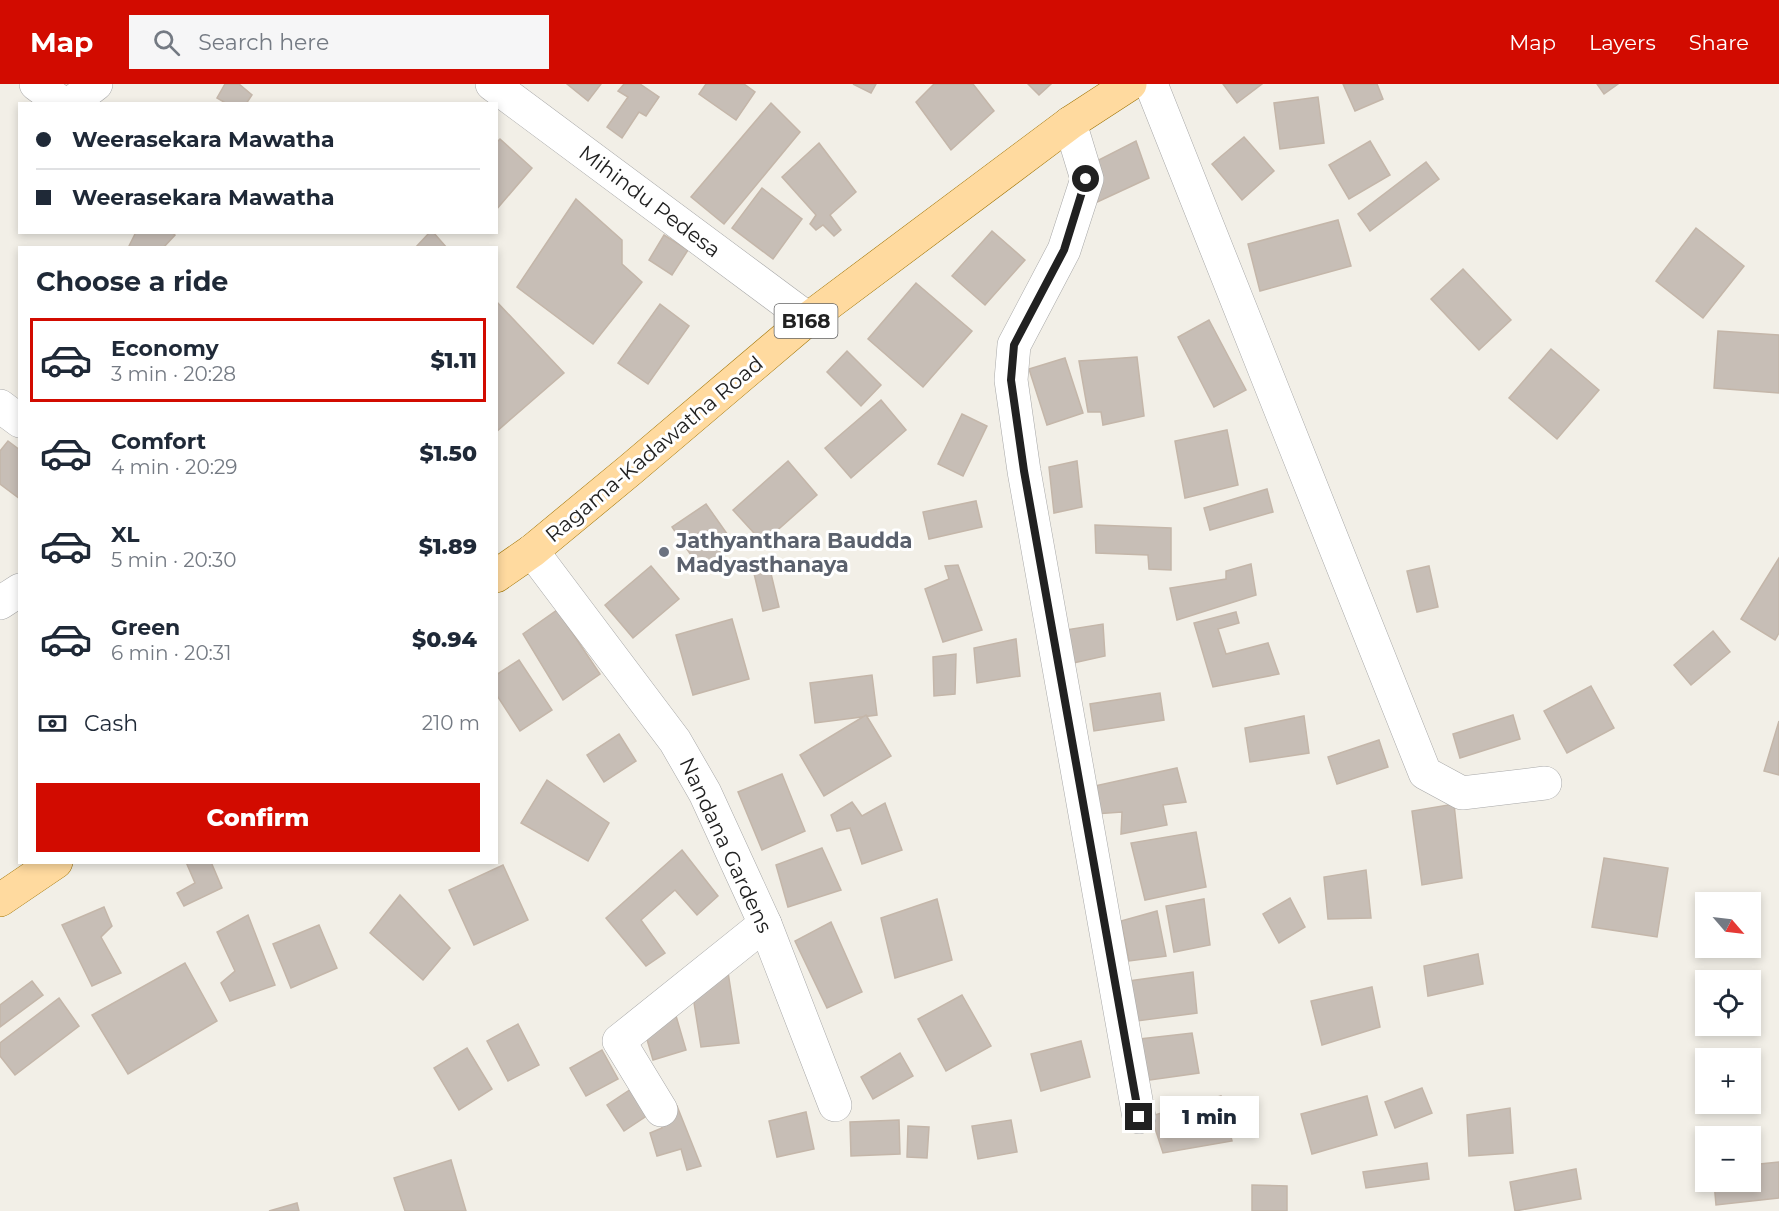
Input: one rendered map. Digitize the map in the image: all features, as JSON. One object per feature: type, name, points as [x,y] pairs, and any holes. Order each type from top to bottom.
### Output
[{"type":"main road","name":"Ragama-Kadawatha Road","points":[[498,575],[532,551],[808,319],[1071,123],[1130,84]]},
{"type":"main road","points":[[0,900],[53,864]]},
{"type":"street","points":[[36,84],[60,102]]},
{"type":"street","points":[[73,102],[96,84]]},
{"type":"street","name":"Mihindu Pedesa","points":[[492,84],[808,319]]},
{"type":"street","points":[[1151,84],[1425,773],[1462,793],[1545,783]]},
{"type":"street","points":[[1071,123],[1086,179],[1064,250],[1014,345],[1011,380],[1024,471],[1139,1117]]},
{"type":"street","points":[[0,406],[18,420]]},
{"type":"street","name":"Nandana Gardens","points":[[532,551],[675,741],[705,793],[765,924],[835,1105]]},
{"type":"street","points":[[0,603],[18,591]]},
{"type":"street","points":[[661,1110],[619,1041],[765,924]]},
{"type":"building","points":[[225,84],[239,84],[252,95],[247,102],[224,102],[217,98]]},
{"type":"building","points":[[567,84],[601,84],[588,101]]},
{"type":"building","points":[[624,84],[640,84],[659,97],[646,116],[639,112],[622,138],[607,127],[628,97],[618,91]]},
{"type":"building","points":[[706,84],[744,84],[755,92],[736,120],[699,94]]},
{"type":"building","points":[[853,84],[876,84],[871,93]]},
{"type":"building","points":[[934,84],[973,84],[994,111],[951,150],[916,102]]},
{"type":"building","points":[[1028,84],[1051,84],[1039,95]]},
{"type":"building","points":[[1223,84],[1262,84],[1237,103]]},
{"type":"building","points":[[1343,84],[1377,84],[1383,99],[1355,111]]},
{"type":"building","points":[[1597,84],[1618,84],[1604,94]]},
{"type":"building","points":[[1318,97],[1324,143],[1280,149],[1274,103]]},
{"type":"building","points":[[771,103],[800,132],[724,224],[691,197]]},
{"type":"building","points":[[1244,137],[1274,171],[1242,200],[1212,164]]},
{"type":"building","points":[[500,139],[532,168],[498,208],[498,141]]},
{"type":"building","points":[[1136,141],[1149,178],[1093,204],[1077,171]]},
{"type":"building","points":[[1370,141],[1390,175],[1349,199],[1329,165]]},
{"type":"building","points":[[819,143],[856,192],[830,215],[841,230],[834,236],[823,225],[816,230],[810,224],[816,215],[782,177]]},
{"type":"building","points":[[1426,162],[1439,179],[1370,231],[1358,214]]},
{"type":"building","points":[[762,188],[802,219],[773,259],[732,228]]},
{"type":"building","points":[[576,199],[622,240],[622,264],[642,282],[593,344],[517,287]]},
{"type":"building","points":[[1338,220],[1351,266],[1260,291],[1248,244]]},
{"type":"building","points":[[1696,228],[1744,266],[1703,318],[1656,281]]},
{"type":"building","points":[[992,231],[1025,260],[985,305],[952,276]]},
{"type":"building","points":[[135,234],[175,235],[165,246],[129,246]]},
{"type":"building","points":[[428,234],[435,234],[445,246],[417,246]]},
{"type":"building","points":[[664,235],[688,250],[672,275],[649,260]]},
{"type":"building","points":[[1463,269],[1511,320],[1479,350],[1431,299]]},
{"type":"building","points":[[916,283],[972,331],[923,387],[868,339]]},
{"type":"building","points":[[498,303],[564,373],[498,430]]},
{"type":"building","points":[[660,304],[689,326],[648,384],[618,363]]},
{"type":"building","points":[[1209,320],[1246,390],[1214,407],[1178,337]]},
{"type":"building","points":[[1718,331],[1779,335],[1779,393],[1714,388]]},
{"type":"building","points":[[1551,349],[1599,390],[1557,439],[1509,398]]},
{"type":"building","points":[[847,351],[881,385],[861,406],[827,372]]},
{"type":"building","points":[[1137,357],[1144,416],[1103,425],[1101,412],[1088,412],[1079,361]]},
{"type":"building","points":[[1065,358],[1083,413],[1047,425],[1029,369]]},
{"type":"building","points":[[881,400],[906,430],[851,478],[825,448]]},
{"type":"building","points":[[962,414],[987,426],[963,476],[938,464]]},
{"type":"building","points":[[1227,430],[1238,485],[1185,498],[1175,441]]},
{"type":"building","points":[[8,441],[18,448],[18,498],[0,484],[0,451]]},
{"type":"building","points":[[788,461],[817,495],[763,543],[733,510]]},
{"type":"building","points":[[1077,461],[1082,507],[1054,513],[1049,467]]},
{"type":"building","points":[[1267,489],[1273,512],[1210,530],[1204,508]]},
{"type":"building","points":[[976,501],[982,527],[929,539],[923,512]]},
{"type":"building","points":[[706,504],[735,545],[701,570],[672,527]]},
{"type":"building","points":[[1095,525],[1171,528],[1171,570],[1149,569],[1148,555],[1096,553]]},
{"type":"building","points":[[767,557],[779,607],[763,611],[751,561]]},
{"type":"building","points":[[1779,558],[1779,633],[1775,640],[1741,619]]},
{"type":"building","points":[[1251,564],[1256,595],[1177,620],[1170,588],[1226,579],[1226,571]]},
{"type":"building","points":[[958,565],[982,630],[943,642],[925,589],[949,579],[945,566]]},
{"type":"building","points":[[651,566],[679,599],[633,638],[605,605]]},
{"type":"building","points":[[1429,566],[1438,607],[1417,612],[1407,571]]},
{"type":"building","points":[[557,610],[600,674],[563,700],[523,634]]},
{"type":"building","points":[[1236,612],[1239,623],[1218,629],[1226,654],[1268,643],[1279,674],[1213,687],[1194,623]]},
{"type":"building","points":[[732,619],[749,679],[693,695],[676,635]]},
{"type":"building","points":[[1103,624],[1105,656],[1064,665],[1059,631]]},
{"type":"building","points":[[1713,631],[1730,652],[1691,685],[1674,665]]},
{"type":"building","points":[[1016,639],[1020,676],[977,683],[974,648]]},
{"type":"building","points":[[956,654],[955,694],[934,696],[933,657]]},
{"type":"building","points":[[519,660],[552,710],[520,731],[498,697],[498,674]]},
{"type":"building","points":[[872,675],[877,715],[815,723],[810,683]]},
{"type":"building","points":[[1591,686],[1614,728],[1567,753],[1544,711]]},
{"type":"building","points":[[1160,693],[1164,720],[1094,731],[1090,704]]},
{"type":"building","points":[[866,715],[891,756],[824,796],[800,755]]},
{"type":"building","points":[[1513,715],[1520,739],[1460,758],[1453,734]]},
{"type":"building","points":[[1304,716],[1309,753],[1250,762],[1245,728]]},
{"type":"building","points":[[1779,721],[1779,775],[1764,771]]},
{"type":"building","points":[[619,734],[636,761],[604,782],[587,755]]},
{"type":"building","points":[[1379,740],[1388,767],[1337,784],[1328,757]]},
{"type":"building","points":[[1177,768],[1186,802],[1163,805],[1167,825],[1121,834],[1122,812],[1095,814],[1090,787]]},
{"type":"building","points":[[782,774],[805,831],[762,850],[738,792]]},
{"type":"building","points":[[547,780],[609,823],[588,861],[521,823]]},
{"type":"building","points":[[852,802],[862,816],[885,803],[902,850],[862,864],[850,828],[837,831],[831,815]]},
{"type":"building","points":[[1454,804],[1462,878],[1422,885],[1412,811]]},
{"type":"building","points":[[1196,832],[1206,887],[1145,900],[1131,843]]},
{"type":"building","points":[[822,848],[841,890],[788,907],[776,865]]},
{"type":"building","points":[[682,850],[718,896],[697,915],[675,890],[641,920],[665,953],[646,966],[606,918]]},
{"type":"building","points":[[1604,858],[1668,868],[1657,937],[1592,927]]},
{"type":"building","points":[[187,864],[212,864],[222,888],[184,906],[177,893],[195,883]]},
{"type":"building","points":[[503,865],[528,920],[474,945],[449,890]]},
{"type":"building","points":[[1366,870],[1371,918],[1328,919],[1324,877]]},
{"type":"building","points":[[400,895],[450,948],[423,980],[370,933]]},
{"type":"building","points":[[1290,898],[1305,927],[1279,943],[1263,914]]},
{"type":"building","points":[[937,899],[952,960],[895,978],[881,918]]},
{"type":"building","points":[[1204,899],[1210,945],[1174,952],[1166,906]]},
{"type":"building","points":[[104,907],[112,926],[101,937],[121,973],[92,986],[62,925]]},
{"type":"building","points":[[1157,911],[1166,956],[1129,961],[1121,921]]},
{"type":"building","points":[[248,915],[275,985],[230,1001],[221,983],[235,971],[217,932]]},
{"type":"building","points":[[831,922],[862,992],[827,1008],[795,941]]},
{"type":"building","points":[[319,925],[337,968],[291,988],[273,944]]},
{"type":"building","points":[[1478,954],[1483,984],[1428,996],[1424,966]]},
{"type":"building","points":[[185,963],[217,1021],[128,1074],[92,1015]]},
{"type":"building","points":[[728,972],[739,1043],[701,1047],[692,990]]},
{"type":"building","points":[[1193,972],[1197,1013],[1137,1021],[1129,981]]},
{"type":"building","points":[[32,981],[43,995],[0,1027],[0,1005]]},
{"type":"building","points":[[1372,987],[1380,1027],[1322,1045],[1311,1001]]},
{"type":"building","points":[[962,995],[991,1046],[946,1071],[918,1019]]},
{"type":"building","points":[[59,998],[79,1026],[15,1075],[0,1056],[0,1043]]},
{"type":"building","points":[[674,1009],[686,1050],[653,1060],[641,1019]]},
{"type":"building","points":[[518,1024],[539,1065],[508,1081],[487,1041]]},
{"type":"building","points":[[1192,1033],[1199,1073],[1143,1081],[1131,1040]]},
{"type":"building","points":[[1081,1041],[1090,1077],[1041,1091],[1031,1054]]},
{"type":"building","points":[[467,1048],[492,1089],[459,1110],[434,1068]]},
{"type":"building","points":[[602,1050],[618,1079],[586,1096],[570,1068]]},
{"type":"building","points":[[900,1053],[913,1076],[873,1099],[861,1077]]},
{"type":"building","points":[[1422,1088],[1432,1113],[1395,1128],[1385,1102]]},
{"type":"building","points":[[631,1089],[648,1115],[624,1131],[607,1105]]},
{"type":"building","points":[[1221,1096],[1232,1141],[1163,1153],[1151,1116]]},
{"type":"building","points":[[1367,1096],[1377,1135],[1312,1154],[1301,1114]]},
{"type":"building","points":[[677,1106],[701,1166],[687,1170],[681,1149],[657,1156],[650,1133],[662,1128],[659,1111]]},
{"type":"building","points":[[1510,1108],[1513,1153],[1469,1156],[1467,1115]]},
{"type":"building","points":[[806,1112],[814,1149],[777,1157],[769,1121]]},
{"type":"building","points":[[899,1120],[900,1154],[851,1156],[850,1122]]},
{"type":"building","points":[[1011,1120],[1017,1152],[978,1159],[972,1126]]},
{"type":"building","points":[[908,1126],[929,1127],[927,1158],[907,1157]]},
{"type":"building","points":[[451,1160],[466,1211],[405,1211],[394,1178]]},
{"type":"building","points":[[1779,1162],[1779,1198],[1716,1205],[1715,1192],[1761,1192],[1761,1164]]},
{"type":"building","points":[[1427,1163],[1429,1179],[1366,1188],[1363,1172]]},
{"type":"building","points":[[1576,1169],[1581,1199],[1515,1211],[1510,1182]]},
{"type":"building","points":[[1252,1185],[1287,1186],[1287,1211],[1252,1211]]},
{"type":"building","points":[[297,1203],[299,1211],[269,1211]]},
{"type":"place","name":"Jathyanthara Baudda Madyasthanaya","points":[[664,552]]},
{"type":"route","points":[[1086,179],[1064,250],[1014,345],[1011,380],[1024,471],[1139,1117]]}]
